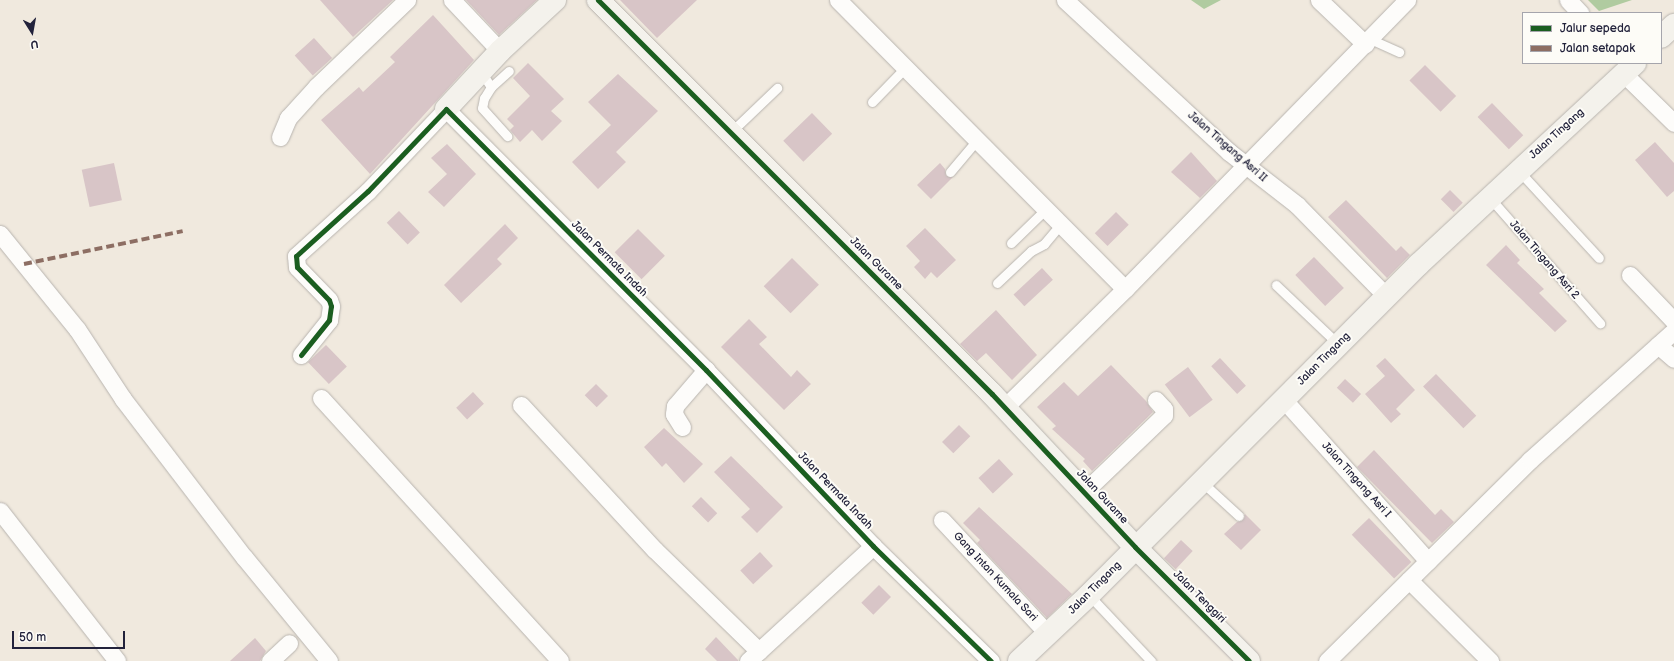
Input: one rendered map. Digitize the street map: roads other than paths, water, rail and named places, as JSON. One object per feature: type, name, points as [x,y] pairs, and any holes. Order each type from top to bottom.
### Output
[{"type":"street","points":[[280,137],[288,118],[316,87],[407,0]]},
{"type":"street","points":[[452,0],[500,51]]},
{"type":"street","points":[[301,355],[329,320],[332,306],[329,300],[297,267],[296,256],[368,191],[446,109],[486,79],[500,51],[555,0]]},
{"type":"street","name":"Jalan Gurame","points":[[598,0],[1004,408],[1135,547]]},
{"type":"street","name":"Jalan Tingang Asri II","points":[[1065,0],[1245,164],[1297,205],[1387,297]]},
{"type":"street","points":[[1004,408],[1126,289],[1245,164],[1368,42],[1408,0]]},
{"type":"street","points":[[1568,0],[1579,12]]},
{"type":"street","points":[[844,2],[905,68],[1126,289]]},
{"type":"street","points":[[1328,3],[1368,42]]},
{"type":"street","points":[[1662,36],[1674,25]]},
{"type":"street","points":[[1630,66],[1674,124]]},
{"type":"street","name":"Jalan Tingang","points":[[1019,661],[1089,595],[1201,481],[1489,197],[1630,66]]},
{"type":"street","name":"Jalan Permata Indah","points":[[446,109],[706,370],[874,546],[991,661]]},
{"type":"street","points":[[0,234],[77,329],[123,399],[234,544],[329,661]]},
{"type":"street","points":[[1630,275],[1674,322]]},
{"type":"street","points":[[1327,661],[1530,460],[1674,331]]},
{"type":"street","points":[[1658,345],[1674,359]]},
{"type":"street","points":[[682,427],[674,414],[675,406],[706,370]]},
{"type":"street","points":[[320,398],[560,661]]},
{"type":"street","points":[[1084,492],[1164,415],[1164,409],[1156,400]]},
{"type":"street","name":"Jalan Tingang Asri I","points":[[1284,400],[1428,561]]},
{"type":"street","points":[[521,405],[753,656],[874,546]]},
{"type":"street","points":[[0,511],[118,661]]},
{"type":"street","name":"Gang Intan Kumala Sari","points":[[942,520],[1048,634]]},
{"type":"street","name":"Jalan Tenggiri","points":[[1135,547],[1249,661]]},
{"type":"street","points":[[1410,580],[1490,661]]},
{"type":"street","points":[[270,661],[289,643]]},
{"type":"lane","points":[[1368,42],[1399,52]]},
{"type":"lane","points":[[872,102],[905,68]]},
{"type":"lane","points":[[507,136],[482,108],[486,79],[509,71]]},
{"type":"lane","points":[[731,132],[777,88]]},
{"type":"lane","points":[[950,172],[977,140]]},
{"type":"lane","points":[[1518,170],[1599,258]]},
{"type":"lane","name":"Jalan Tingang Asri 2","points":[[1489,197],[1600,323]]},
{"type":"lane","points":[[1011,243],[1046,209]]},
{"type":"lane","points":[[998,283],[1031,251],[1044,244],[1061,224]]},
{"type":"lane","points":[[1276,285],[1338,345]]},
{"type":"lane","points":[[1201,481],[1239,516]]},
{"type":"lane","points":[[1089,595],[1151,660]]}]
